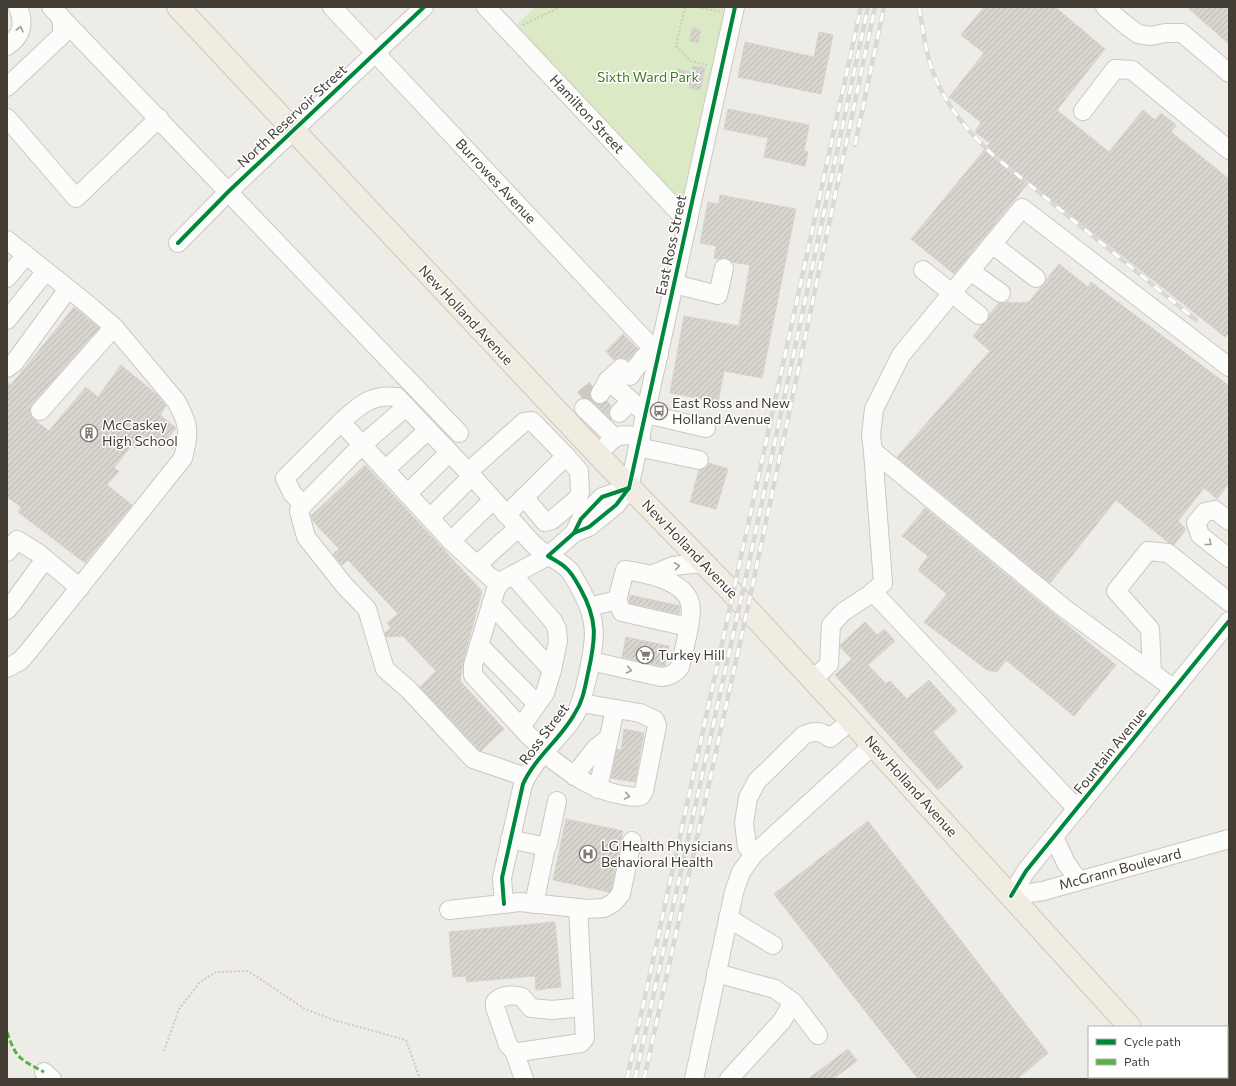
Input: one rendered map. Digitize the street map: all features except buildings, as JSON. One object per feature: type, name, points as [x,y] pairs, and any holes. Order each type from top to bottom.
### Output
[{"type":"main road","name":"New Holland Avenue","points":[[178,7],[293,130],[589,402],[598,454],[629,488],[704,563],[813,680],[1129,1026]]},
{"type":"street","points":[[7,46],[16,41],[22,29],[21,16],[18,7]]},
{"type":"street","name":"Burrowes Avenue","points":[[332,7],[376,53],[657,361]]},
{"type":"street","name":"North Reservoir Street","points":[[178,243],[229,191],[424,7]]},
{"type":"street","name":"Hamilton Street","points":[[486,7],[688,222]]},
{"type":"street","points":[[1105,7],[1138,34],[1151,36],[1165,33],[1182,33],[1229,73]]},
{"type":"street","points":[[7,87],[62,35],[62,23],[55,11]]},
{"type":"street","points":[[55,11],[459,432]]},
{"type":"street","name":"East Ross Street","points":[[629,488],[622,432],[638,407],[657,361],[734,11]]},
{"type":"street","points":[[1083,111],[1114,69],[1132,70],[1229,150]]},
{"type":"street","points":[[7,118],[76,198],[158,118]]},
{"type":"street","points":[[813,680],[829,664],[831,626],[843,612],[873,592],[883,583],[871,434],[874,409],[901,355],[1022,208],[1229,367]]},
{"type":"street","points":[[7,240],[114,327],[176,401],[184,414],[187,424],[187,442],[183,458],[28,652],[20,661],[7,668]]},
{"type":"street","points":[[992,244],[1036,278]]},
{"type":"street","points":[[7,278],[26,255]]},
{"type":"street","points":[[674,284],[718,295],[724,268]]},
{"type":"street","points":[[923,270],[980,315]]},
{"type":"street","points":[[7,320],[46,271]]},
{"type":"street","points":[[970,271],[1001,293]]},
{"type":"street","points":[[7,368],[14,363],[68,289]]},
{"type":"street","points":[[40,411],[114,327]]},
{"type":"street","points":[[589,402],[621,368],[630,376],[644,357],[657,361]]},
{"type":"street","name":"Ross Street","points":[[303,505],[292,493],[285,478],[341,422],[364,402],[387,396],[397,397],[538,549],[566,567],[585,597],[589,607],[594,630],[591,661],[580,702],[570,721],[526,777],[519,796],[502,878],[504,904]]},
{"type":"street","points":[[589,402],[638,407],[706,428]]},
{"type":"street","points":[[589,402],[622,432],[699,460]]},
{"type":"street","points":[[406,407],[362,445],[303,505],[299,511],[306,537],[344,585],[367,608],[385,669],[409,690],[473,759],[526,777]]},
{"type":"street","points":[[598,454],[622,432],[638,407]]},
{"type":"street","points":[[430,518],[470,474],[524,422],[532,421],[579,471],[580,492],[578,498],[552,520],[546,522],[524,497]]},
{"type":"street","points":[[341,422],[451,541],[490,577],[506,579],[553,621],[557,629],[558,641],[552,670],[545,693],[521,727]]},
{"type":"street","points":[[385,470],[428,430]]},
{"type":"street","points":[[873,451],[1064,608],[1174,689]]},
{"type":"street","points":[[407,494],[449,453]]},
{"type":"street","points":[[506,515],[566,456]]},
{"type":"street","points":[[580,702],[640,713],[655,720],[657,726],[644,791],[641,796],[636,797],[598,789],[574,776],[545,752],[521,727],[474,675],[473,665],[496,589],[506,579],[548,556],[574,533],[581,519],[602,496],[629,488]]},
{"type":"street","points":[[451,541],[493,500]]},
{"type":"street","points":[[1229,521],[1215,510],[1205,512],[1196,523],[1200,535],[1229,558]]},
{"type":"street","points":[[477,565],[518,528]]},
{"type":"street","points":[[7,552],[17,540],[45,559],[80,588]]},
{"type":"street","points":[[1152,672],[1150,629],[1116,591],[1148,551],[1168,553],[1229,602]]},
{"type":"street","points":[[7,610],[45,559]]},
{"type":"street","points":[[651,574],[673,566],[704,563]]},
{"type":"street","points":[[591,661],[661,677],[669,676],[676,672],[680,666],[691,614],[691,604],[687,595],[680,588],[651,574],[625,570],[617,600],[622,612],[688,627]]},
{"type":"street","points":[[873,592],[1077,809]]},
{"type":"street","points":[[589,607],[617,600]]},
{"type":"street","points":[[491,604],[552,670]]},
{"type":"street","name":"Fountain Avenue","points":[[1011,896],[1026,871],[1229,621]]},
{"type":"street","points":[[479,645],[537,704]]},
{"type":"street","points":[[598,789],[615,709]]},
{"type":"street","points":[[754,854],[747,847],[744,823],[748,798],[757,781],[804,735],[813,731],[823,732],[830,738],[851,721]]},
{"type":"street","points":[[574,776],[595,749],[609,736]]},
{"type":"street","points":[[694,1079],[736,882],[741,872],[754,854],[873,745]]},
{"type":"street","points":[[534,904],[557,801]]},
{"type":"street","points":[[1054,837],[1066,863],[1079,881]]},
{"type":"street","points":[[510,839],[546,847]]},
{"type":"street","name":"McGrann Boulevard","points":[[1011,896],[1043,891],[1229,839]]},
{"type":"street","points":[[449,910],[520,902],[578,908],[604,908],[613,903],[621,894],[632,841]]},
{"type":"street","points":[[514,1051],[519,1052],[580,1043],[585,1038],[578,908]]},
{"type":"street","points":[[728,918],[773,945]]},
{"type":"street","points":[[716,972],[775,989],[793,1002],[818,1035]]},
{"type":"street","points":[[524,1079],[514,1051],[508,1045],[495,1007],[495,1002],[499,998],[517,995],[522,996],[531,1008],[552,1010],[583,1008]]},
{"type":"street","points":[[729,1079],[782,1022],[793,1002]]},
{"type":"path","points":[[509,32],[560,7]]},
{"type":"path","points":[[685,7],[676,46],[691,62],[721,69]]},
{"type":"path","points":[[698,7],[734,11]]},
{"type":"path","points":[[164,1051],[179,1009],[200,982],[216,972],[248,971],[305,1009],[334,1020],[406,1040],[420,1079]]},
{"type":"green space","name":"Sixth Ward Park","points":[[535,7],[735,7],[688,222],[509,32]]},
{"type":"tunnel","points":[[583,399],[595,389]]},
{"type":"railway","points":[[627,1079],[861,7]]},
{"type":"railway","points":[[635,1079],[745,581],[868,7]]},
{"type":"railway","points":[[644,1079],[752,588],[875,7]]},
{"type":"railway","points":[[855,145],[884,7]]},
{"type":"railway","points":[[919,7],[924,38],[932,71],[945,98],[962,122],[993,155],[1196,320]]},
{"type":"marked path","points":[[7,1032],[16,1053],[24,1061],[44,1072]]},
{"type":"cycle path","points":[[178,243],[229,191],[424,7]]},
{"type":"cycle path","points":[[574,533],[589,527],[616,505],[629,488],[735,7]]},
{"type":"cycle path","points":[[504,904],[502,878],[523,784],[534,765],[563,731],[578,708],[585,689],[593,649],[593,620],[586,599],[570,572],[548,556],[574,533],[581,519],[602,497],[629,488]]},
{"type":"cycle path","points":[[1011,896],[1026,871],[1229,621]]},
{"type":"place","name":"East Ross and New Holland Avenue","points":[[659,411]]},
{"type":"place","name":"McCaskey High School","points":[[89,433]]},
{"type":"place","name":"Turkey Hill","points":[[645,655]]},
{"type":"place","name":"LG Health Physicians Behavioral Health","points":[[588,854]]}]
